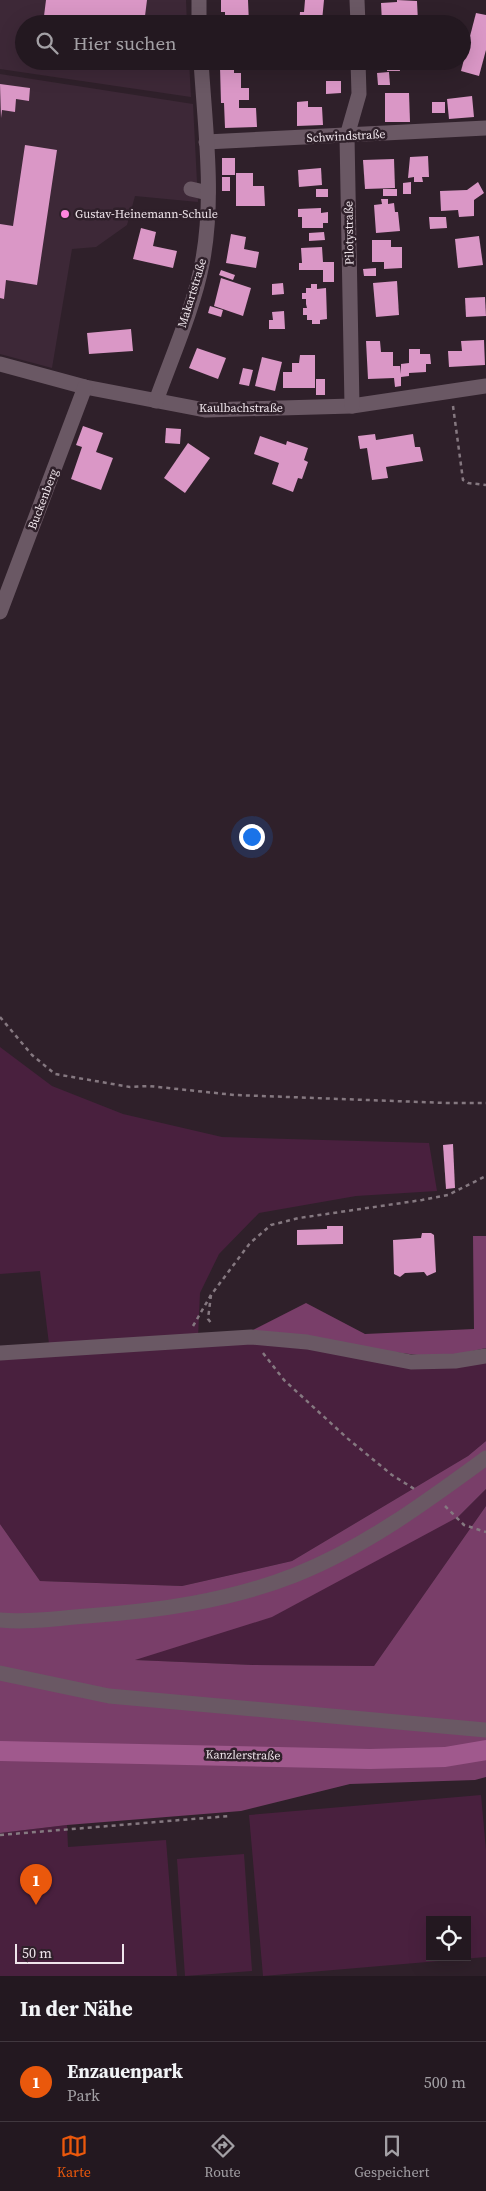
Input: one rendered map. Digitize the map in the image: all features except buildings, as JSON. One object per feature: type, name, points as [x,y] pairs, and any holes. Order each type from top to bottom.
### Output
[{"type":"main road","name":"Kanzlerstraße","points":[[0,1751],[380,1759],[445,1757],[486,1750]]},
{"type":"street","points":[[199,0],[199,15]]},
{"type":"street","points":[[357,0],[358,15]]},
{"type":"street","name":"Makartstraße","points":[[156,401],[202,265],[207,234],[208,193],[202,70]]},
{"type":"street","name":"Pilotystraße","points":[[352,406],[347,136],[359,94],[358,70]]},
{"type":"street","name":"Schwindstraße","points":[[206,142],[486,128]]},
{"type":"street","points":[[191,189],[208,193]]},
{"type":"street","name":"Kaulbachstraße","points":[[0,364],[85,386],[205,410],[352,406],[486,386]]},
{"type":"street","name":"Buckenberg","points":[[0,612],[85,386]]},
{"type":"street","points":[[0,1353],[188,1340],[273,1338],[307,1342],[411,1362],[456,1361],[486,1356]]},
{"type":"street","points":[[0,1620],[120,1614],[180,1606],[242,1592],[296,1574],[399,1521],[486,1458]]},
{"type":"street","points":[[0,1673],[109,1696],[486,1730]]},
{"type":"path","points":[[450,391],[463,480],[468,483],[486,485]]},
{"type":"path","points":[[0,1017],[32,1056],[55,1074],[130,1087],[149,1086],[235,1095],[446,1104],[486,1103]]},
{"type":"path","points":[[188,1340],[192,1326],[220,1282],[250,1243],[271,1225],[299,1218],[448,1195],[486,1176]]},
{"type":"path","points":[[249,1338],[284,1380],[392,1476],[447,1508],[464,1525],[486,1532]]},
{"type":"path","points":[[0,1835],[229,1816]]},
{"type":"shaded area","points":[[0,0],[186,0],[187,15],[15,15],[15,70],[190,70],[191,97],[0,69]]},
{"type":"shaded area","name":"Gustav-Heinemann-Schule","points":[[0,74],[193,104],[198,202],[135,196],[127,225],[96,247],[72,249],[52,368],[0,354]]},
{"type":"shaded area","points":[[0,1047],[52,1086],[123,1114],[222,1137],[429,1143],[437,1191],[356,1196],[259,1213],[219,1254],[200,1293],[198,1338],[442,1358],[486,1348],[486,1441],[468,1456],[292,1561],[182,1586],[40,1581],[0,1524],[0,1350],[49,1344],[40,1271],[0,1274]]},
{"type":"shaded area","points":[[473,1236],[486,1236],[486,1348],[442,1358],[271,1337],[253,1330],[306,1303],[365,1334],[474,1329]]},
{"type":"shaded area","points":[[486,1441],[486,1489],[458,1517],[272,1617],[135,1660],[253,1665],[374,1666],[486,1506],[486,1777],[475,1780],[350,1784],[241,1811],[67,1825],[0,1833],[0,1524],[40,1581],[182,1586],[292,1561],[468,1456]]},
{"type":"shaded area","points":[[486,1489],[486,1506],[374,1666],[253,1665],[133,1660],[458,1517]]},
{"type":"shaded area","points":[[481,1795],[486,1850],[486,1957],[471,1958],[471,1916],[426,1916],[426,1961],[439,1961],[263,1976],[249,1815]]},
{"type":"shaded area","points":[[67,1825],[68,1847],[166,1840],[177,1976],[0,1976],[0,1833]]},
{"type":"shaded area","points":[[244,1854],[252,1971],[185,1976],[177,1859]]},
{"type":"place","name":"Gustav-Heinemann-Schule","points":[[65,214]]},
{"type":"place","name":"Enzauenpark","points":[[36,1905]]}]
